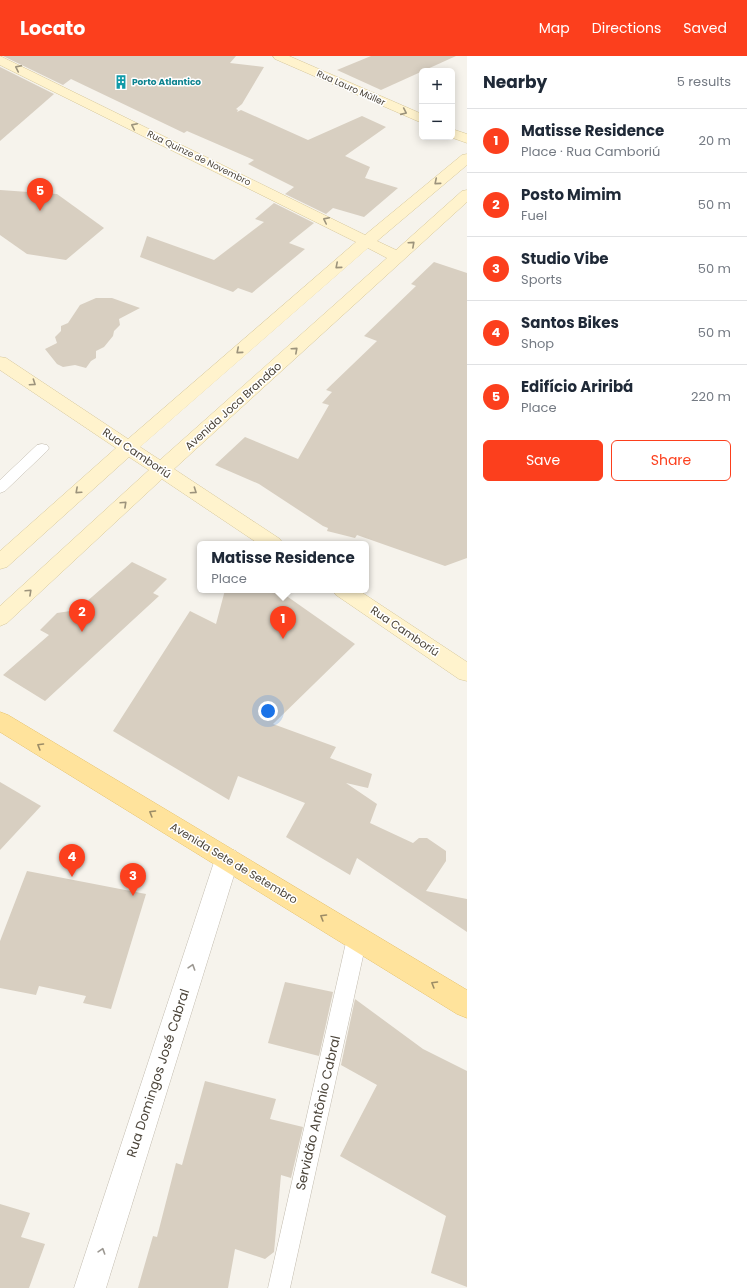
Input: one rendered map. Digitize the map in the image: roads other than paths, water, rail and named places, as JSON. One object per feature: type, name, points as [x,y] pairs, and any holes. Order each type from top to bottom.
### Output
[{"type":"main road","name":"Rua Lauro Müller","points":[[279,56],[419,118]]},
{"type":"main road","name":"Rua Quinze de Novembro","points":[[0,60],[398,257]]},
{"type":"main road","points":[[455,134],[467,139]]},
{"type":"main road","points":[[0,562],[129,447],[367,241],[467,158]]},
{"type":"main road","name":"Avenida Joca Brandão","points":[[0,618],[467,194]]},
{"type":"main road","name":"Rua Camboriú","points":[[0,362],[268,541]]},
{"type":"main road","name":"Rua Camboriú","points":[[348,593],[467,672]]},
{"type":"main road","name":"Avenida Sete de Setembro","points":[[0,722],[467,1004]]},
{"type":"street","name":"Rua Domingos José Cabral","points":[[90,1288],[227,859]]},
{"type":"lane","points":[[0,488],[42,448]]},
{"type":"lane","name":"Servidão Antônio Cabral","points":[[279,1288],[357,938]]},
{"type":"place","name":"Porto Atlantico","points":[[121,82]]},
{"type":"place","name":"Edifício Ariribá","points":[[40,211]]},
{"type":"place","name":"Posto Mimim","points":[[82,632]]},
{"type":"place","name":"Matisse Residence","points":[[283,639]]},
{"type":"place","name":"Santos Bikes","points":[[72,877]]},
{"type":"place","name":"Studio Vibe","points":[[133,896]]}]
